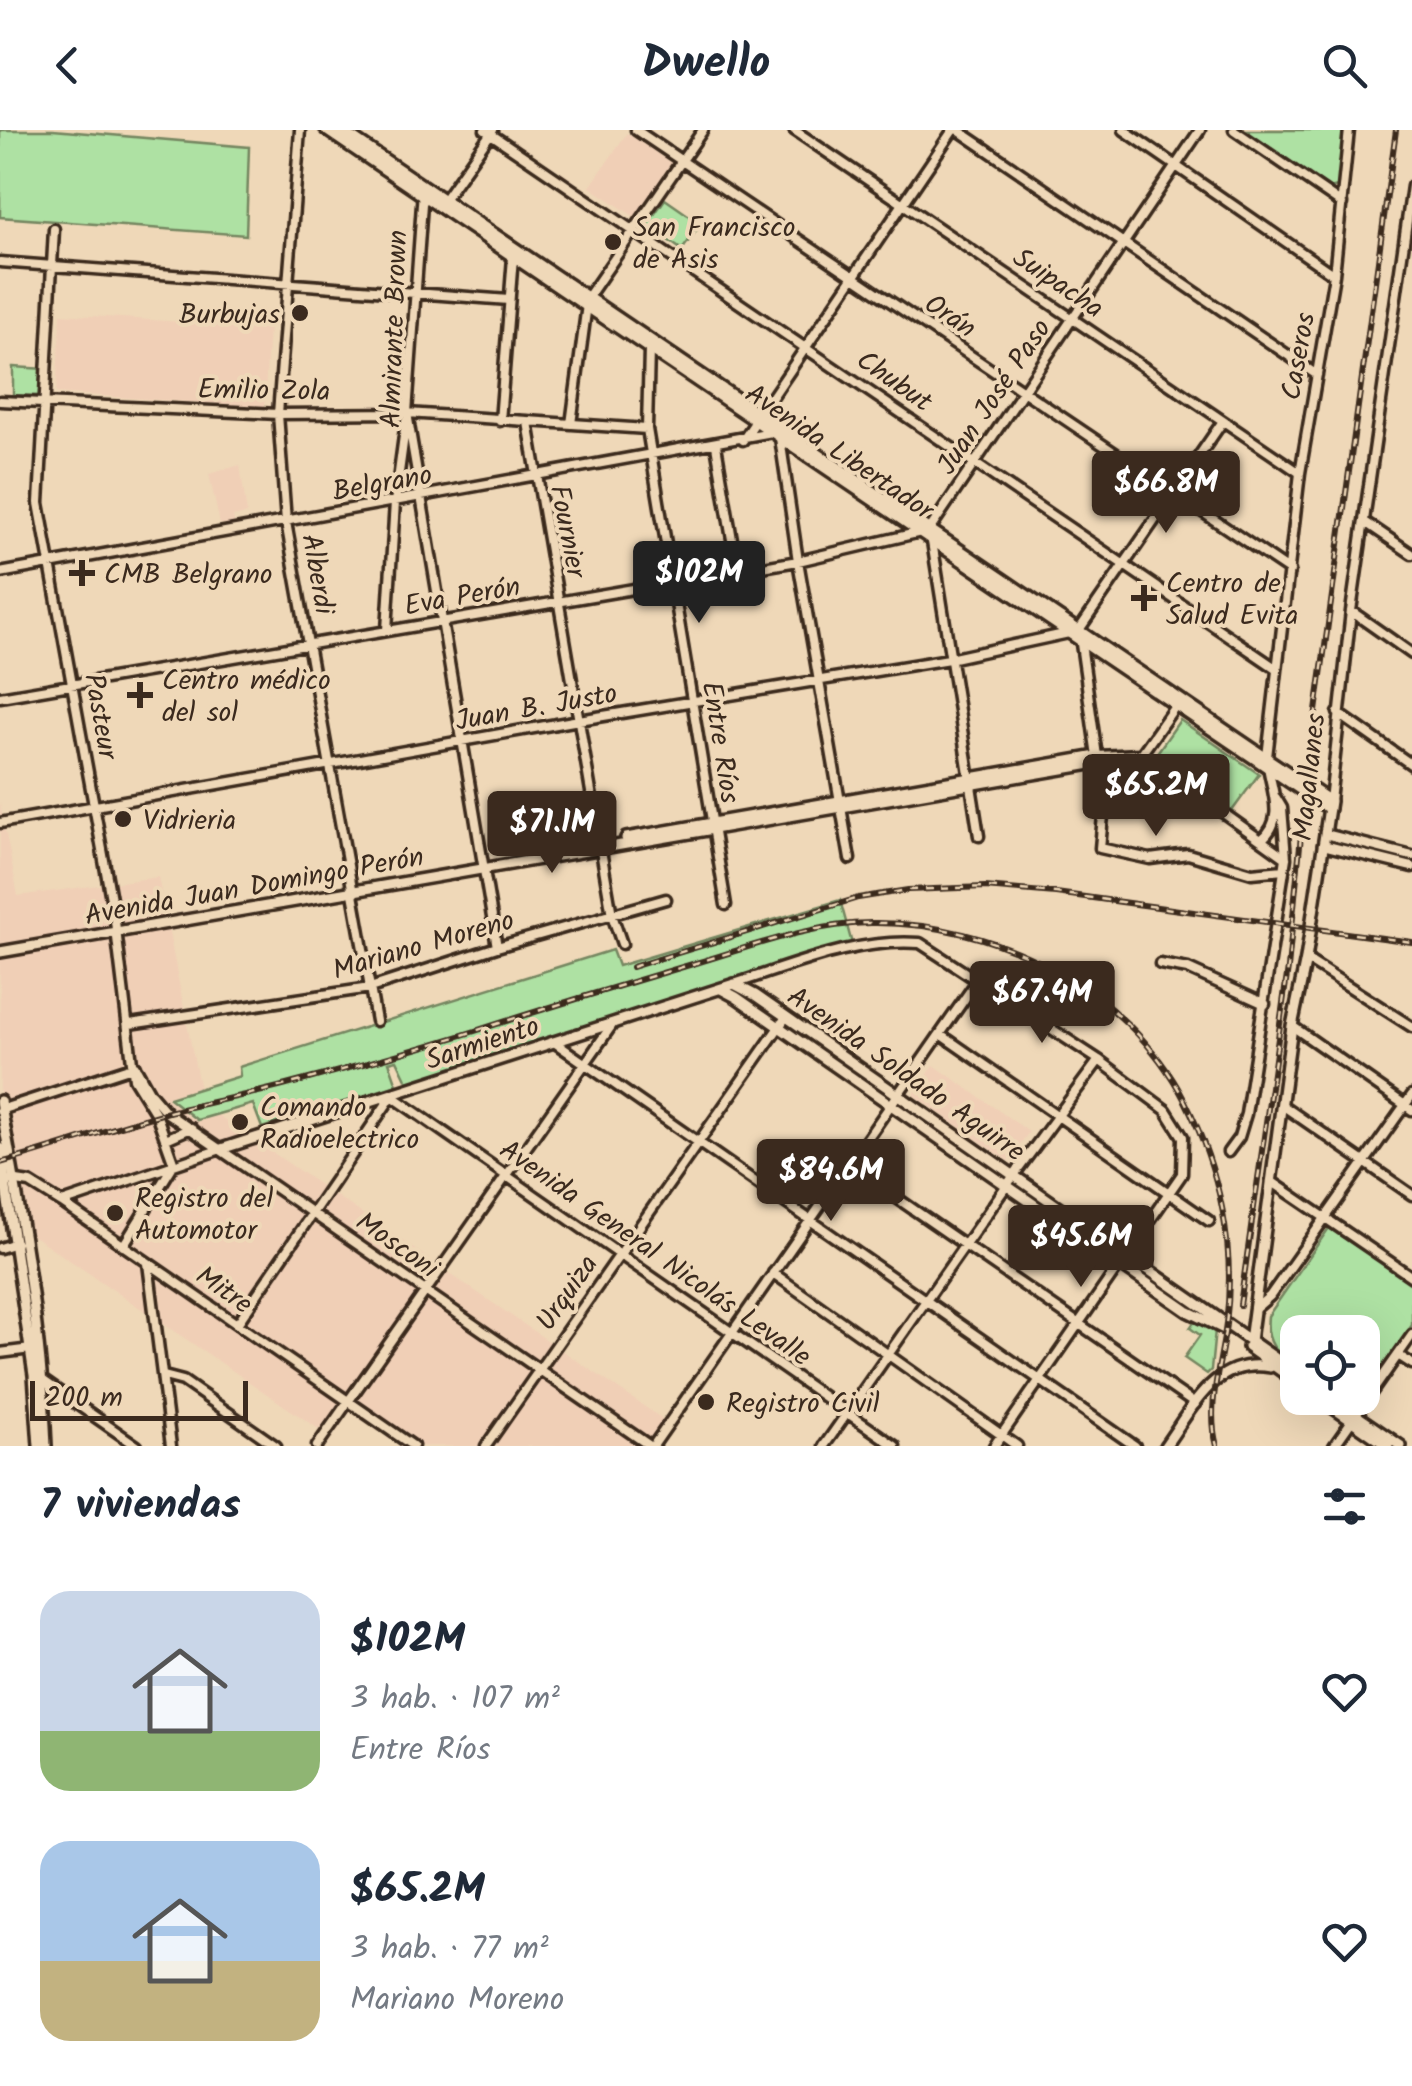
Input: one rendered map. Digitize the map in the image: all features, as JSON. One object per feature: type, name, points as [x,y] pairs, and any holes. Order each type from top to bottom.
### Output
[{"type":"main road","name":"Avenida Libertador","points":[[326,130],[423,190]]},
{"type":"main road","name":"Avenida Libertador","points":[[342,130],[442,203],[1330,805]]},
{"type":"main road","name":"Avenida Libertador","points":[[442,203],[649,349],[927,534]]},
{"type":"main road","name":"Avenida Juan Domingo Perón","points":[[0,949],[1100,759]]},
{"type":"main road","name":"Magallanes","points":[[1165,1446],[1212,1382],[1234,1368],[1249,1344],[1292,1026],[1330,805]]},
{"type":"main road","name":"Sarmiento","points":[[221,1149],[734,984]]},
{"type":"main road","name":"Avenida Soldado Aguirre","points":[[734,984],[1129,1255],[1280,1371]]},
{"type":"main road","name":"Avenida Soldado Aguirre","points":[[721,989],[1187,1311],[1220,1326],[1280,1363]]},
{"type":"main road","points":[[0,1107],[46,1446]]},
{"type":"main road","points":[[0,1148],[11,1180],[31,1349],[39,1377],[39,1446]]},
{"type":"main road","points":[[1234,1368],[1245,1364],[1276,1368]]},
{"type":"main road","points":[[1350,1415],[1402,1446]]},
{"type":"main road","points":[[1352,1415],[1388,1446]]},
{"type":"street","name":"Alberdi","points":[[300,130],[278,414],[286,522],[376,1021]]},
{"type":"street","name":"Orán","points":[[636,130],[1290,571]]},
{"type":"street","points":[[571,424],[587,302],[704,130]]},
{"type":"street","name":"Suipacha","points":[[794,130],[1300,473]]},
{"type":"street","points":[[744,440],[805,345],[956,130],[1317,375]]},
{"type":"street","points":[[1124,130],[1334,275]]},
{"type":"street","name":"Juan José Paso","points":[[927,534],[1200,130]]},
{"type":"street","points":[[1234,130],[1342,204]]},
{"type":"street","name":"Caseros","points":[[1267,762],[1300,473],[1334,275],[1349,130]]},
{"type":"street","points":[[442,203],[489,131]]},
{"type":"street","name":"Chubut","points":[[489,131],[1277,669]]},
{"type":"street","name":"Magallanes","points":[[1330,805],[1351,610],[1412,186]]},
{"type":"street","name":"Almirante Brown","points":[[423,190],[407,413],[497,947]]},
{"type":"street","name":"Pasteur","points":[[54,229],[39,503],[116,929],[134,1079],[157,1116],[174,1164]]},
{"type":"street","points":[[500,421],[513,256]]},
{"type":"street","points":[[0,262],[509,300]]},
{"type":"street","name":"Entre Ríos","points":[[649,349],[647,429],[726,905]]},
{"type":"street","name":"Emilio Zola","points":[[0,402],[278,414],[407,413],[647,429]]},
{"type":"street","points":[[387,630],[407,413]]},
{"type":"street","points":[[1223,421],[1076,634],[1100,759],[1100,848],[1150,859],[1188,854],[1252,872],[1284,870]]},
{"type":"street","name":"Fournier","points":[[528,422],[612,915],[622,944]]},
{"type":"street","points":[[776,435],[850,860]]},
{"type":"street","name":"Belgrano","points":[[0,574],[776,435]]},
{"type":"street","points":[[716,445],[738,569]]},
{"type":"street","points":[[1366,522],[1412,554]]},
{"type":"street","points":[[927,534],[979,836]]},
{"type":"street","name":"Eva Perón","points":[[0,697],[798,561],[927,534]]},
{"type":"street","points":[[1351,610],[1412,654]]},
{"type":"street","name":"Juan B. Justo","points":[[0,823],[1076,634]]},
{"type":"street","points":[[1103,808],[1178,702]]},
{"type":"street","points":[[1338,712],[1412,765]]},
{"type":"street","points":[[1141,754],[1286,858]]},
{"type":"street","name":"Avenida Juan Domingo Perón","points":[[1100,759],[1141,754]]},
{"type":"street","points":[[1261,840],[1269,834],[1275,820],[1276,798],[1267,762]]},
{"type":"street","points":[[1228,1152],[1239,1137],[1246,1114],[1286,858],[1282,808],[1276,798]]},
{"type":"street","points":[[1324,840],[1411,853],[1409,866],[1324,840]]},
{"type":"street","name":"Mariano Moreno","points":[[130,1024],[370,988],[666,899]]},
{"type":"street","name":"Sarmiento","points":[[734,984],[851,947],[896,941],[920,942],[977,981]]},
{"type":"street","points":[[1306,959],[1412,1027]]},
{"type":"street","points":[[1160,964],[1188,969],[1265,1004]]},
{"type":"street","points":[[652,1446],[977,981],[1099,1060],[1166,1110],[1183,1137],[1182,1174],[1171,1193],[994,1446]]},
{"type":"street","name":"Urquiza","points":[[486,1446],[786,1017]]},
{"type":"street","points":[[317,1446],[612,1025]]},
{"type":"street","points":[[1292,1026],[1408,1107]]},
{"type":"street","points":[[940,1034],[1210,1220]]},
{"type":"street","points":[[554,1042],[1135,1446]]},
{"type":"street","points":[[824,1446],[1006,1185],[1099,1060]]},
{"type":"street","points":[[0,1107],[135,1066]]},
{"type":"street","name":"Mosconi","points":[[135,1066],[163,1109],[652,1446]]},
{"type":"street","points":[[1256,1308],[1270,1296],[1408,1107],[1412,1095]]},
{"type":"street","points":[[237,1324],[392,1096]]},
{"type":"street","name":"Avenida General Nicolás Levalle","points":[[392,1096],[895,1446]]},
{"type":"street","points":[[1282,1105],[1412,1194]]},
{"type":"street","points":[[166,1139],[191,1128]]},
{"type":"street","name":"Sarmiento","points":[[62,1204],[221,1149]]},
{"type":"street","points":[[123,1246],[174,1164]]},
{"type":"street","points":[[849,1165],[1195,1404]]},
{"type":"street","name":"Mitre","points":[[11,1180],[30,1182],[413,1446]]},
{"type":"street","points":[[1271,1181],[1412,1277]]},
{"type":"street","points":[[0,1248],[16,1243]]},
{"type":"street","points":[[148,1263],[171,1446]]},
{"type":"street","points":[[774,1274],[1018,1446]]},
{"type":"street","points":[[1334,1446],[1412,1335]]},
{"type":"street","points":[[0,1353],[31,1349]]},
{"type":"street","points":[[1398,1355],[1412,1364]]},
{"type":"street","points":[[164,1376],[183,1381],[276,1446]]},
{"type":"street","points":[[39,1377],[137,1446]]},
{"type":"shaded area","points":[[627,133],[671,163],[635,217],[590,187]]},
{"type":"shaded area","points":[[61,314],[269,328],[264,407],[56,393]]},
{"type":"shaded area","points":[[240,465],[247,514],[233,517],[235,525],[220,524],[209,474]]},
{"type":"shaded area","points":[[0,803],[18,896],[158,877],[203,1105],[664,1420],[647,1446],[405,1446],[345,1407],[326,1434],[22,1228],[0,1142]]},
{"type":"shaded area","points":[[934,1065],[1029,1132],[1008,1161],[913,1095]]},
{"type":"green space","points":[[0,130],[53,130],[249,147],[246,235],[0,217]]},
{"type":"green space","points":[[1240,130],[1346,130],[1339,187],[1327,189]]},
{"type":"green space","points":[[665,199],[701,224],[682,250],[647,225]]},
{"type":"green space","points":[[13,367],[45,369],[43,396],[13,395]]},
{"type":"green space","points":[[1180,720],[1259,774],[1232,811],[1154,757]]},
{"type":"green space","points":[[840,900],[852,944],[408,1083],[397,1060],[389,1062],[397,1085],[262,1128],[253,1104],[197,1120],[169,1098],[240,1076],[239,1067],[612,950],[618,966]]},
{"type":"green space","points":[[1329,1228],[1412,1283],[1412,1325],[1380,1371],[1380,1315],[1280,1315],[1280,1354],[1268,1334],[1268,1316]]},
{"type":"green space","points":[[1194,1322],[1215,1330],[1211,1370],[1207,1374],[1184,1358],[1200,1335],[1190,1328]]},
{"type":"railway","points":[[1240,1305],[1288,968],[1306,784],[1396,130]]},
{"type":"railway","points":[[632,967],[858,898],[908,890],[985,887],[1056,893],[1412,942]]},
{"type":"railway","points":[[0,1163],[165,1113],[384,1058],[804,932],[871,923],[918,925],[964,934],[1010,949],[1093,994],[1129,1025],[1160,1061],[1185,1101],[1208,1154],[1227,1238],[1229,1295],[1213,1416],[1217,1446]]},
{"type":"place","name":"San Francisco de Asis","points":[[613,242]]},
{"type":"place","name":"Burbujas","points":[[300,313]]},
{"type":"place","name":"CMB Belgrano","points":[[82,573]]},
{"type":"place","name":"Centro de Salud Evita","points":[[1144,598]]},
{"type":"place","name":"Centro médico del sol","points":[[140,695]]},
{"type":"place","name":"Vidrieria","points":[[123,819]]},
{"type":"place","name":"Comando Radioelectrico","points":[[240,1122]]},
{"type":"place","name":"Registro del Automotor","points":[[115,1213]]},
{"type":"place","name":"Registro Civil","points":[[706,1402]]}]
